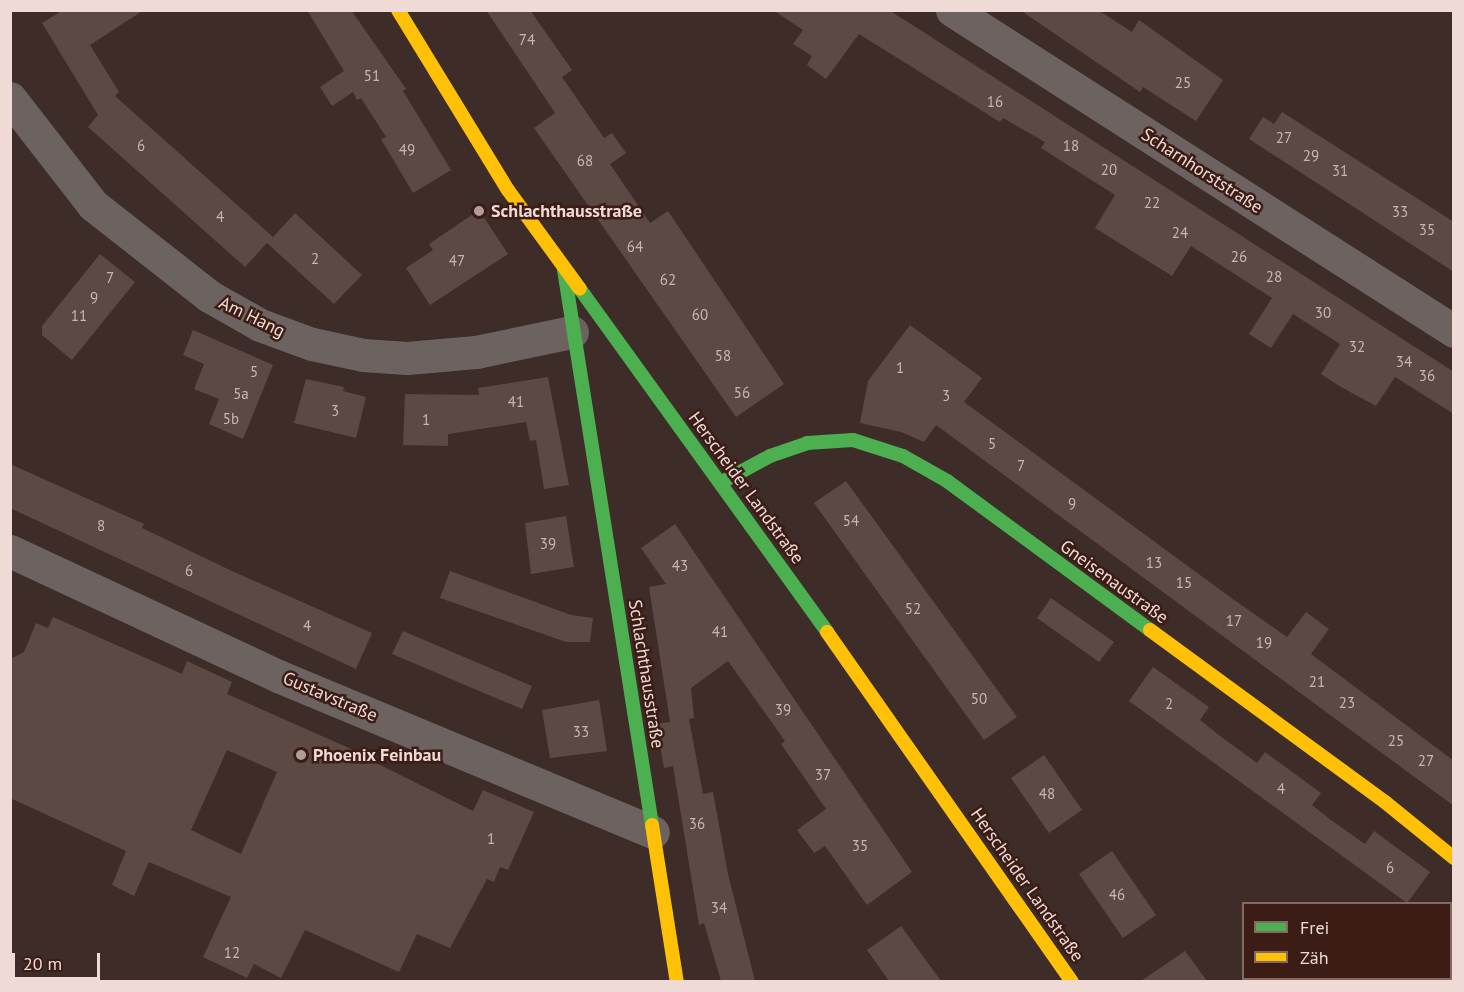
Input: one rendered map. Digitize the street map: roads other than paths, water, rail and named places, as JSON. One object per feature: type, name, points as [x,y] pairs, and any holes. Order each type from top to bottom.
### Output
[{"type":"street","name":"Herscheider Landstraße","points":[[398,10],[508,190],[722,482],[1072,981]]},
{"type":"street","name":"Scharnhorststraße","points":[[952,10],[1454,331]]},
{"type":"street","name":"Am Hang","points":[[10,98],[93,205],[208,296],[260,325],[312,344],[363,355],[407,358],[476,352],[572,332]]},
{"type":"street","name":"Schlachthausstraße","points":[[563,265],[572,332],[595,449],[677,981]]},
{"type":"street","name":"Gneisenaustraße","points":[[722,482],[770,456],[807,443],[853,440],[903,456],[947,481],[1385,802],[1454,858]]},
{"type":"street","name":"Gustavstraße","points":[[10,551],[278,676],[653,832]]},
{"type":"place","name":"Schlachthausstraße","points":[[479,211]]},
{"type":"place","name":"Phoenix Feinbau","points":[[301,755]]}]
